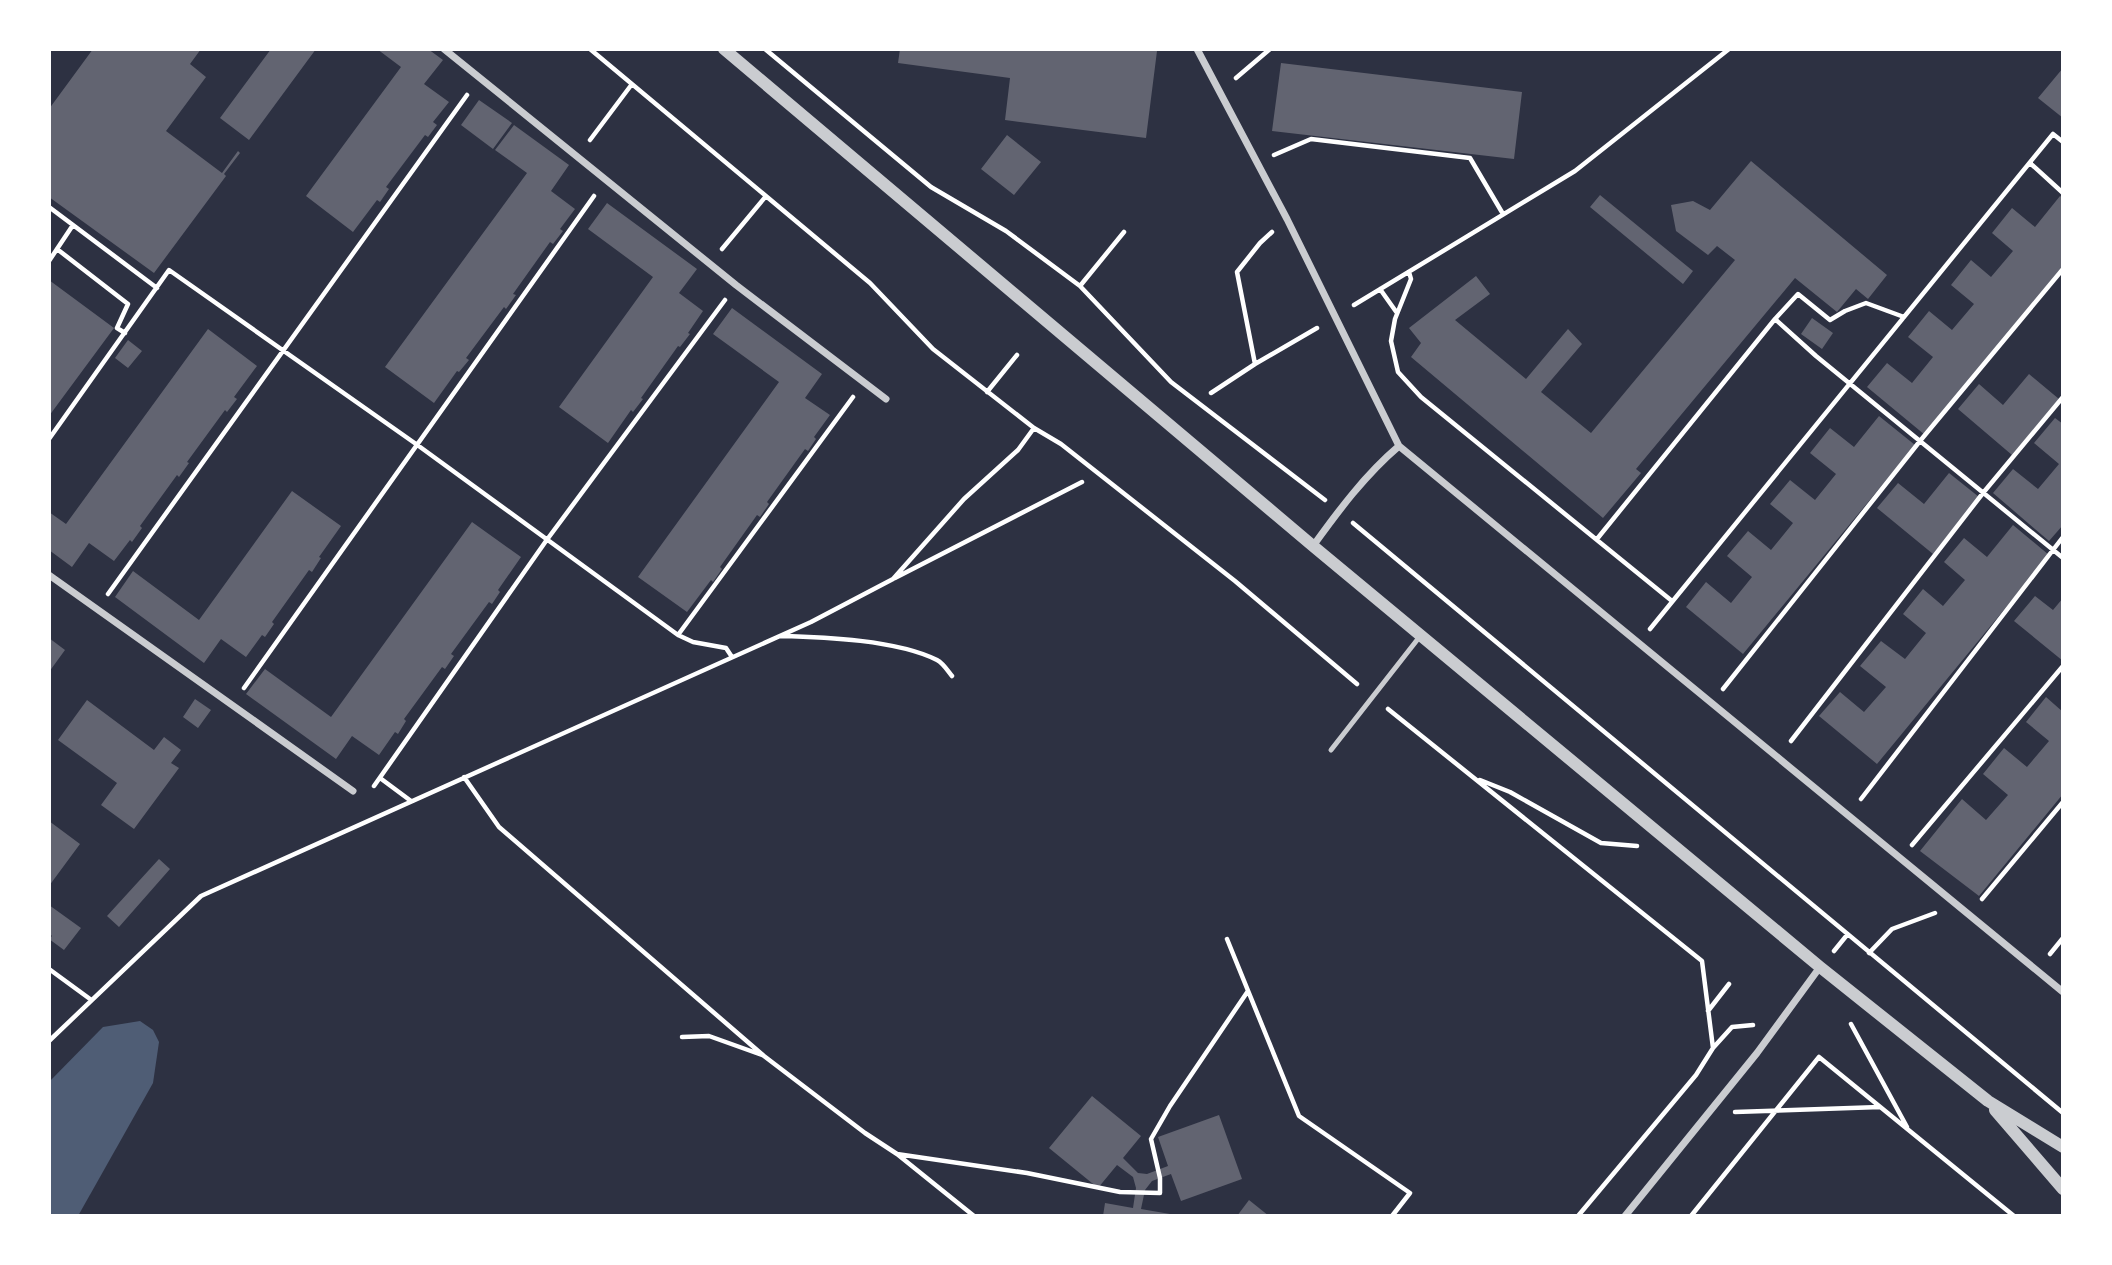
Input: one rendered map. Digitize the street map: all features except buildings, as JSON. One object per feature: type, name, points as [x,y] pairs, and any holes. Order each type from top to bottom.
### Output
[{"type":"street","points":[[444,49],[736,285],[886,399]]},
{"type":"street","points":[[724,49],[1313,546],[1821,967],[1988,1101],[2063,1147]]},
{"type":"street","points":[[1197,49],[1287,219],[1399,446],[2063,992]]},
{"type":"street","points":[[1313,546],[1338,510],[1378,464],[1399,446]]},
{"type":"street","points":[[49,575],[353,791]]},
{"type":"street","points":[[1625,1216],[1821,967]]},
{"type":"street","points":[[1988,1101],[2063,1189]]},
{"type":"lane","points":[[1331,750],[1420,635]]},
{"type":"path","points":[[590,49],[870,283],[933,349],[1034,428],[1061,443],[1225,573],[1472,777],[1702,961],[1713,1048]]},
{"type":"path","points":[[765,49],[931,187],[1006,230],[1080,286],[1171,382],[1338,510],[2063,1113]]},
{"type":"path","points":[[1220,91],[1270,49]]},
{"type":"path","points":[[1354,305],[1575,171],[1729,49]]},
{"type":"path","points":[[97,609],[480,77]]},
{"type":"path","points":[[605,119],[632,84]]},
{"type":"path","points":[[1638,643],[2053,135],[2063,142]]},
{"type":"path","points":[[1257,162],[1311,139],[1470,158],[1503,214]]},
{"type":"path","points":[[2030,163],[2062,190]]},
{"type":"path","points":[[232,705],[605,181]]},
{"type":"path","points":[[737,231],[766,196]]},
{"type":"path","points":[[49,207],[157,288]]},
{"type":"path","points":[[1255,364],[1237,272],[1260,243],[1287,219]]},
{"type":"path","points":[[49,261],[74,225]]},
{"type":"path","points":[[1080,286],[1124,232]]},
{"type":"path","points":[[57,249],[128,304],[117,328],[125,332]]},
{"type":"path","points":[[1712,704],[1920,441],[2063,269]]},
{"type":"path","points":[[49,439],[169,271],[416,444],[678,635],[693,642],[726,648],[732,657]]},
{"type":"path","points":[[1409,272],[1411,279],[1397,313],[1391,341],[1398,372],[1421,397],[1672,601]]},
{"type":"path","points":[[353,791],[368,793],[380,778],[547,541],[736,285]]},
{"type":"path","points":[[1380,289],[1397,313]]},
{"type":"path","points":[[1597,539],[1798,294],[1830,320],[1844,311],[1866,303],[1904,317]]},
{"type":"path","points":[[1775,319],[1850,384],[2063,558]]},
{"type":"path","points":[[1211,393],[1317,328]]},
{"type":"path","points":[[987,392],[1017,355]]},
{"type":"path","points":[[678,635],[864,382]]},
{"type":"path","points":[[1777,758],[1983,493],[2063,397]]},
{"type":"path","points":[[893,579],[964,499],[1018,450],[1034,428]]},
{"type":"path","points":[[49,1041],[201,896],[779,636],[1082,482]]},
{"type":"path","points":[[1848,816],[2063,537]]},
{"type":"path","points":[[779,636],[833,638],[898,648],[939,661],[952,676]]},
{"type":"path","points":[[1900,859],[2063,666]]},
{"type":"path","points":[[464,777],[499,827],[764,1056],[897,1154],[974,1216]]},
{"type":"path","points":[[1472,777],[1510,792],[1601,843],[1678,849]]},
{"type":"path","points":[[380,778],[411,801]]},
{"type":"path","points":[[1968,915],[2063,802]]},
{"type":"path","points":[[1868,953],[1892,929],[1937,912],[1948,898]]},
{"type":"path","points":[[1227,939],[1299,1116],[1410,1193],[1392,1216]]},
{"type":"path","points":[[49,969],[90,999]]},
{"type":"path","points":[[1708,1011],[1729,984]]},
{"type":"path","points":[[897,1154],[1027,1173],[1120,1192],[1160,1193],[1160,1178],[1151,1139],[1248,991]]},
{"type":"path","points":[[1578,1216],[1696,1075],[1713,1048],[1732,1027],[1778,1023]]},
{"type":"path","points":[[1850,1023],[1909,1130]]},
{"type":"path","points":[[682,1037],[709,1036],[764,1056]]},
{"type":"path","points":[[1690,1216],[1819,1057],[2014,1216]]},
{"type":"path","points":[[1709,1112],[1881,1107]]},
{"type":"water","points":[[140,1021],[153,1030],[159,1042],[153,1083],[78,1216],[49,1216],[49,1082],[103,1027]]}]
